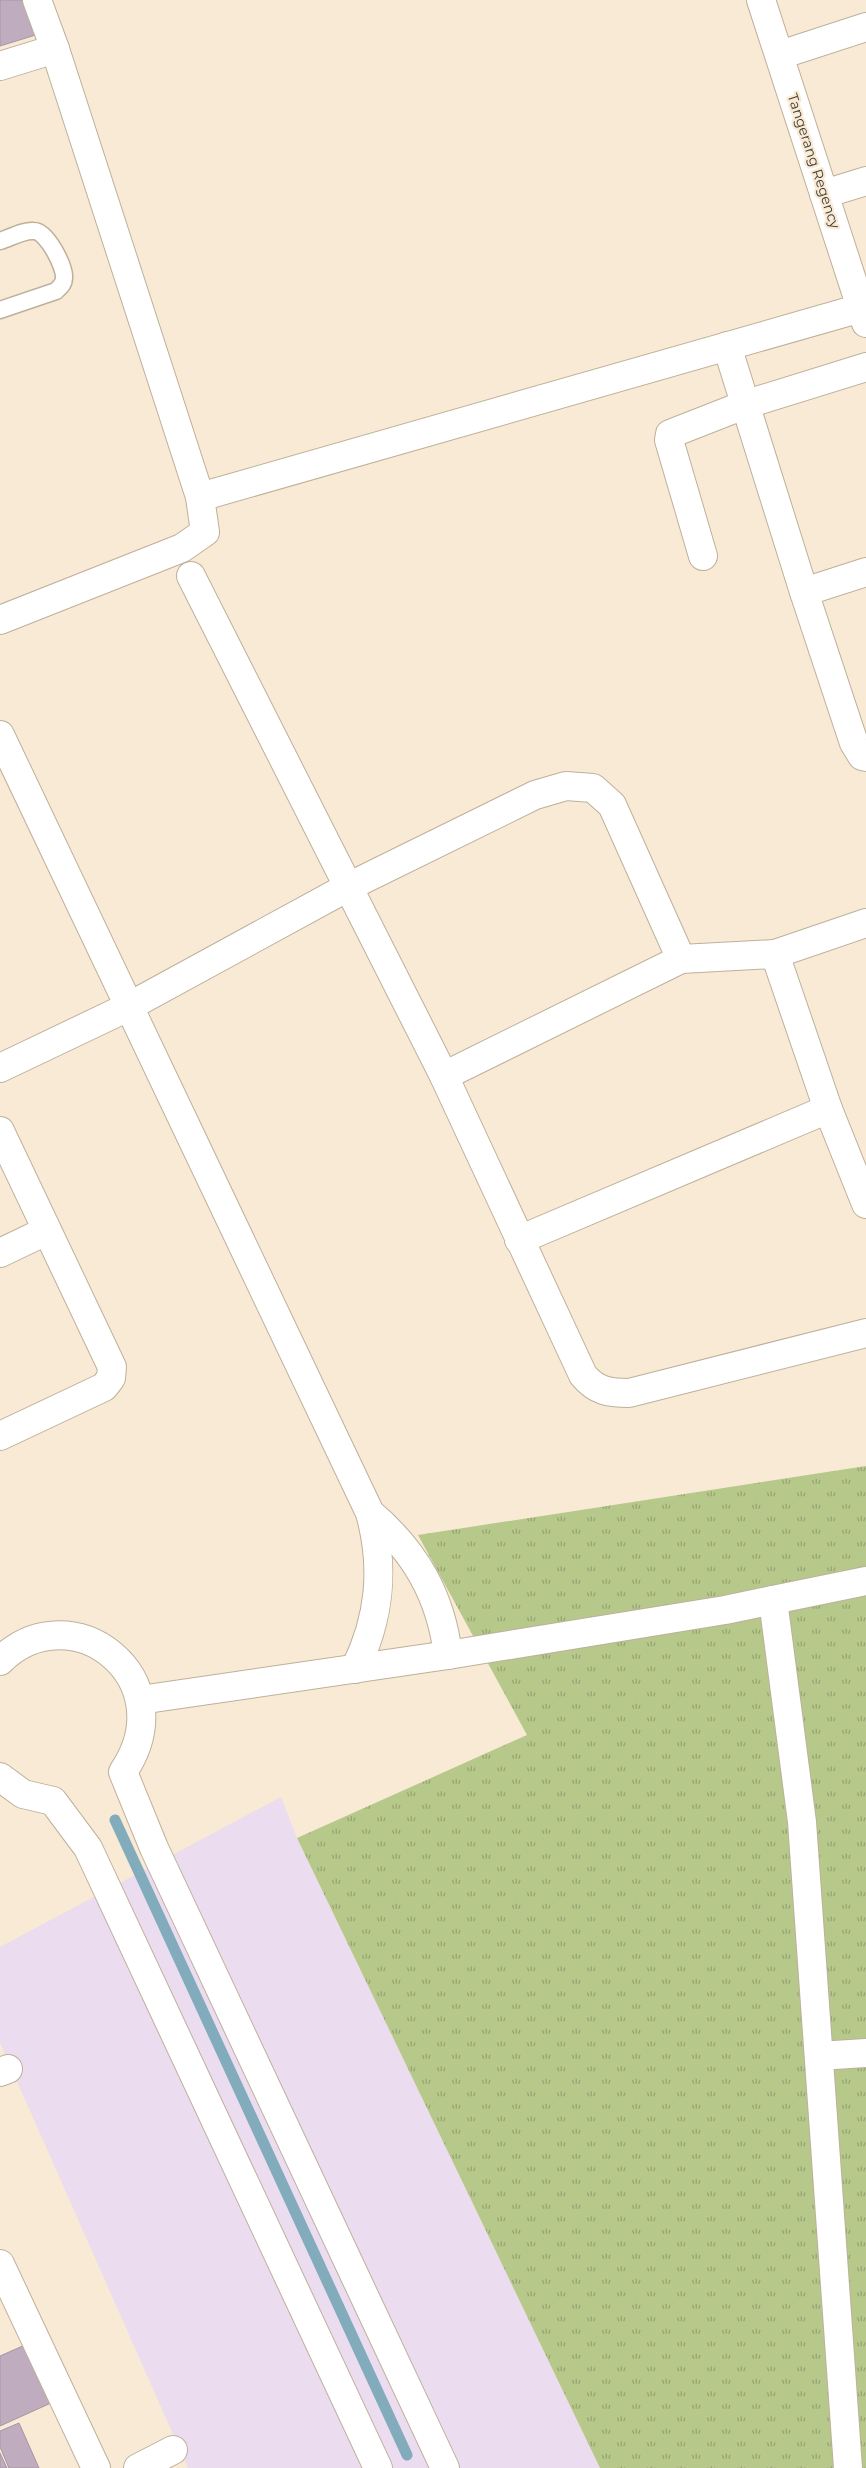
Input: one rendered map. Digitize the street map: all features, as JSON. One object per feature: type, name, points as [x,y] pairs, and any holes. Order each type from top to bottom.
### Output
[{"type":"street","points":[[0,620],[182,548],[205,532],[200,497],[55,49],[37,0]]},
{"type":"street","name":"Tangerang Regency","points":[[761,0],[864,315]]},
{"type":"street","points":[[780,55],[866,27]]},
{"type":"street","points":[[0,66],[55,49]]},
{"type":"street","points":[[824,194],[866,181]]},
{"type":"street","points":[[200,497],[727,346],[864,315]]},
{"type":"street","points":[[727,346],[744,405],[854,743],[862,756],[866,757]]},
{"type":"street","points":[[704,556],[668,440],[670,434],[744,405],[866,367]]},
{"type":"street","points":[[804,592],[866,572]]},
{"type":"street","points":[[191,576],[444,1076],[583,1375],[600,1390],[629,1392],[866,1333]]},
{"type":"street","points":[[0,734],[128,1007],[370,1513],[379,1552],[379,1593],[371,1632],[355,1669]]},
{"type":"street","points":[[0,1068],[128,1007],[348,887],[534,795],[566,786],[592,788],[612,805],[681,958]]},
{"type":"street","points":[[444,1076],[681,958],[776,954],[866,923]]},
{"type":"street","points":[[776,954],[828,1109],[866,1204]]},
{"type":"street","points":[[519,1240],[828,1109]]},
{"type":"street","points":[[0,1132],[112,1367],[111,1378],[104,1387],[0,1436]]},
{"type":"street","points":[[0,1253],[46,1231]]},
{"type":"street","points":[[370,1513],[393,1533],[421,1569],[439,1611],[448,1655]]},
{"type":"street","points":[[140,1700],[448,1655],[725,1610],[866,1581]]},
{"type":"street","points":[[773,1600],[802,1822],[848,2468]]},
{"type":"street","points":[[0,1661],[10,1650],[32,1640],[56,1636],[79,1638],[102,1647],[120,1662],[134,1681],[140,1700],[142,1720],[140,1739],[133,1756],[123,1772],[154,1848],[445,2468]]},
{"type":"street","points":[[2,1781],[23,1794],[53,1801],[88,1848],[378,2468]]},
{"type":"street","points":[[819,2056],[866,2053]]},
{"type":"street","points":[[0,2264],[9,2306],[96,2468]]},
{"type":"street","points":[[138,2468],[173,2450]]},
{"type":"lane","points":[[0,241],[35,230],[41,233],[48,240],[58,258],[64,278],[62,286],[56,291],[0,310]]},
{"type":"shaded area","points":[[281,1797],[297,1838],[600,2468],[188,2468],[0,2043],[0,1947]]},
{"type":"green space","points":[[866,1466],[866,2468],[600,2468],[297,1838],[527,1735],[418,1535]]},
{"type":"building","points":[[0,0],[29,0],[42,33],[0,46]]},
{"type":"building","points":[[25,2345],[51,2403],[0,2426],[0,2356]]},
{"type":"building","points":[[19,2423],[39,2468],[9,2468],[0,2447],[0,2431]]},
{"type":"building","points":[[0,2453],[7,2468],[0,2468]]},
{"type":"waterway","points":[[115,1820],[407,2455]]}]
